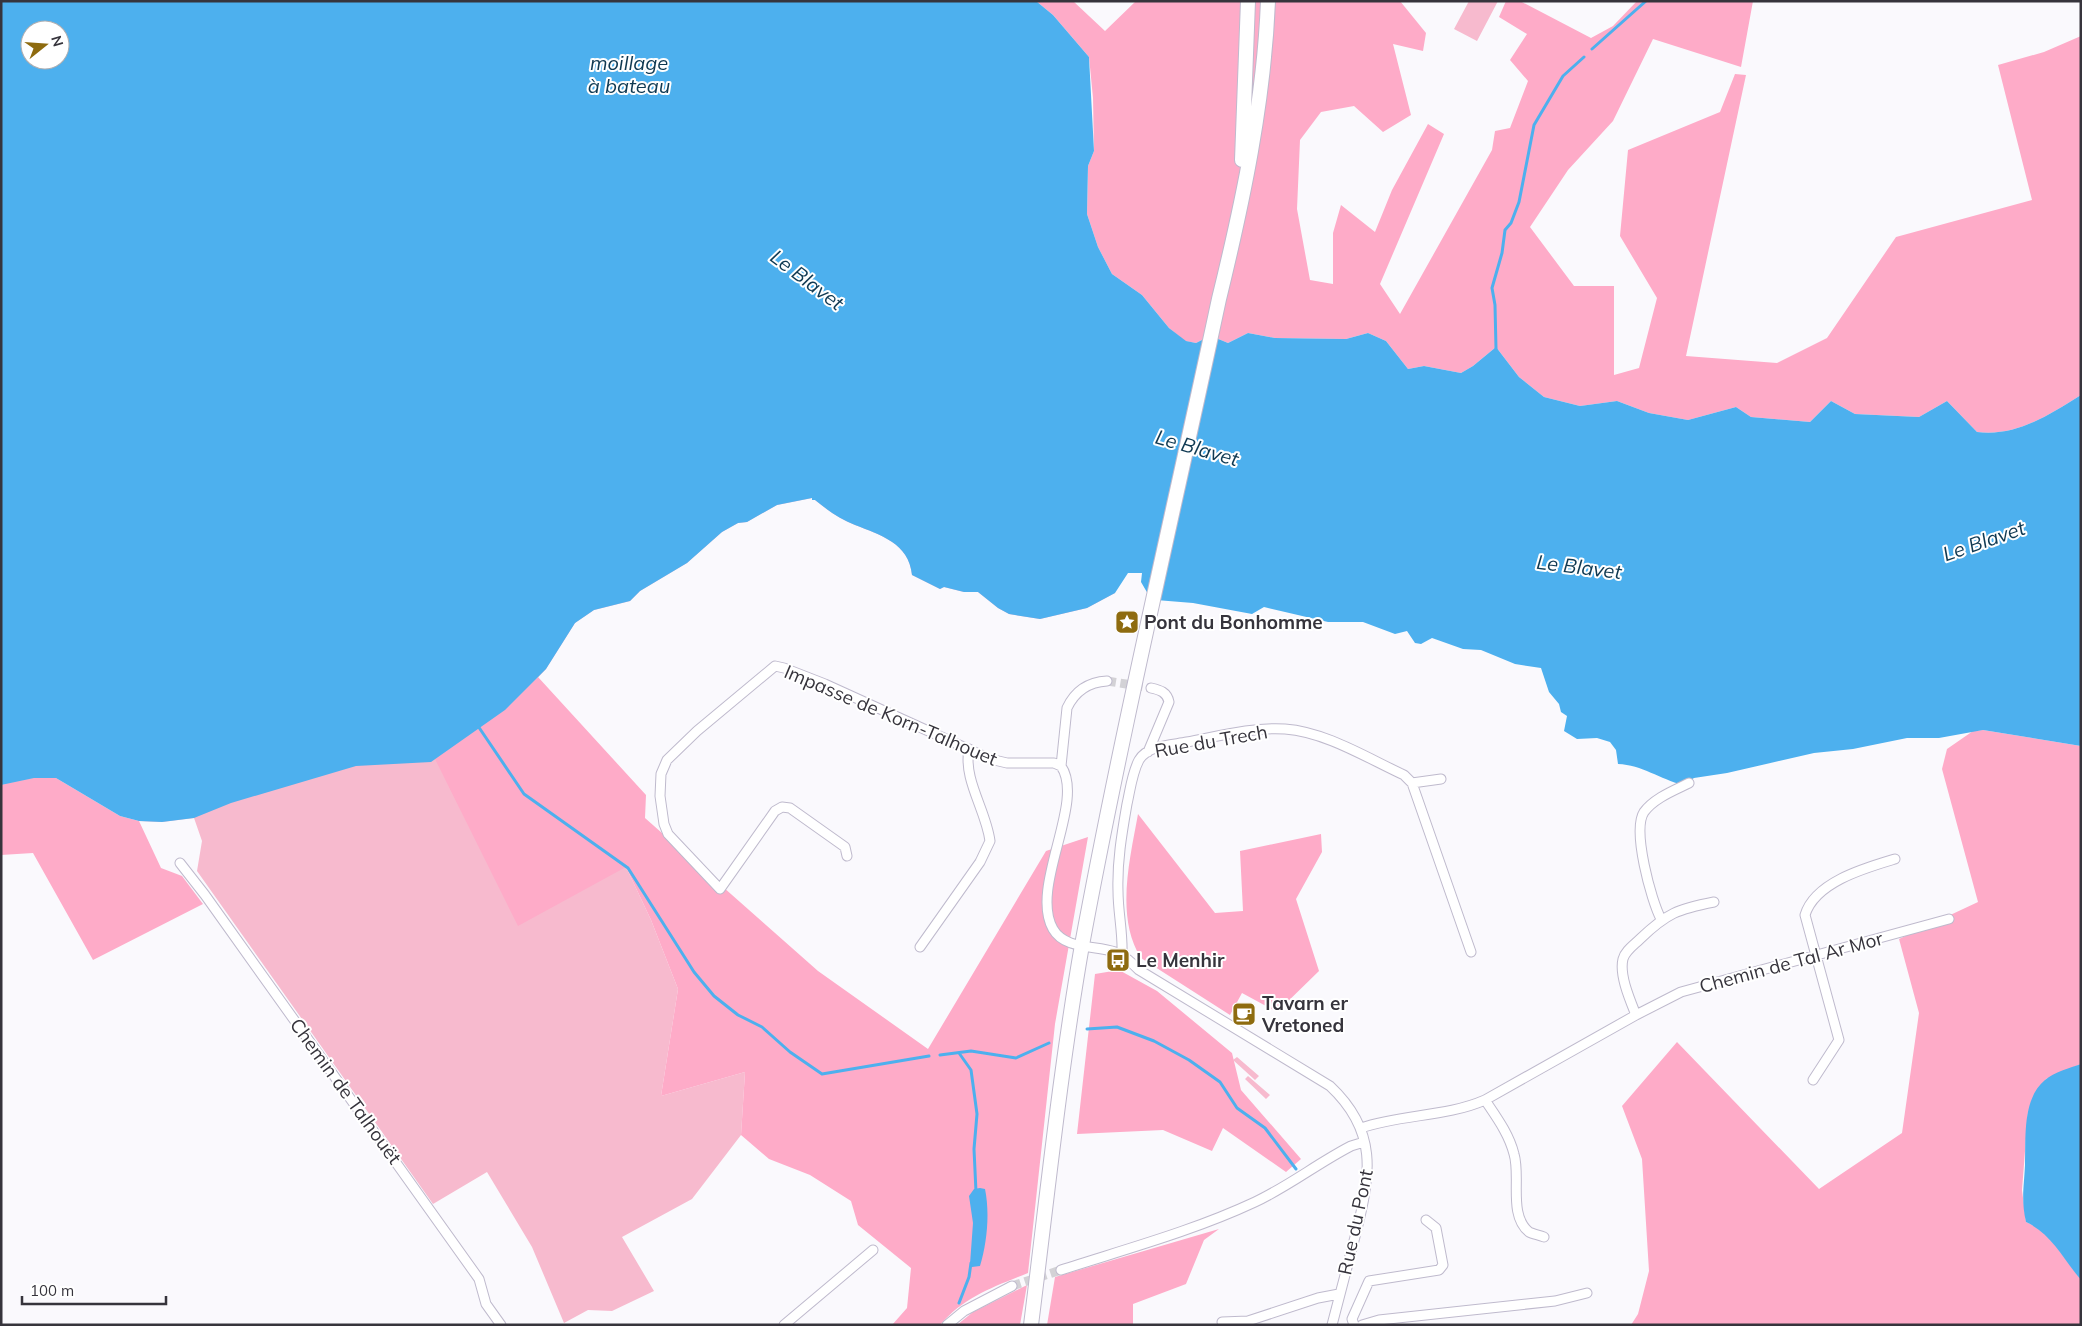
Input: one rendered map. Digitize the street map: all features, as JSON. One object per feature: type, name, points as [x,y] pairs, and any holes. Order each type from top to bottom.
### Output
[{"type":"main road","points":[[1219,299],[1241,169],[1248,1]]},
{"type":"main road","points":[[1031,1325],[1071,1015],[1082,947],[1135,685],[1219,299],[1240,213],[1266,60],[1268,1]]},
{"type":"street","name":"Impasse de Korn-Talhouet","points":[[847,856],[845,847],[790,808],[782,807],[775,811],[720,889],[668,834],[660,796],[661,774],[667,760],[691,737],[775,666],[784,668],[990,759],[1007,763],[1054,763],[1061,766]]},
{"type":"street","points":[[1082,947],[1063,938],[1053,930],[1048,915],[1047,901],[1066,798],[1067,774],[1061,766],[1065,722],[1071,700],[1084,687],[1108,681]]},
{"type":"street","points":[[1148,752],[1169,702],[1168,696],[1163,692],[1151,688]]},
{"type":"street","name":"Rue du Trech","points":[[1122,955],[1123,940],[1118,884],[1121,836],[1138,762],[1148,752],[1164,746],[1229,734],[1266,730],[1298,731],[1340,745],[1404,775],[1412,783]]},
{"type":"street","points":[[920,947],[980,862],[990,841],[971,780],[967,761],[969,750]]},
{"type":"street","points":[[1442,779],[1412,783],[1471,952]]},
{"type":"street","points":[[1661,920],[1652,894],[1645,864],[1641,818],[1654,803],[1690,783]]},
{"type":"street","points":[[1813,1080],[1839,1040],[1814,954],[1805,915],[1810,904],[1839,880],[1862,869],[1895,859]]},
{"type":"street","name":"Chemin de Talhouët","points":[[180,864],[205,894],[480,1279],[486,1304],[501,1325]]},
{"type":"street","points":[[1636,1015],[1622,970],[1623,959],[1628,951],[1661,920],[1681,909],[1714,902]]},
{"type":"street","name":"Chemin de Tal Ar Mor","points":[[1361,1128],[1383,1121],[1466,1108],[1485,1100],[1636,1015],[1696,987],[1949,919]]},
{"type":"street","name":"Rue du Pont","points":[[1082,947],[1104,949],[1122,955],[1147,975],[1330,1086],[1346,1101],[1361,1128],[1368,1156],[1368,1173],[1364,1200],[1332,1325]]},
{"type":"street","points":[[1485,1100],[1509,1138],[1515,1157],[1517,1205],[1521,1221],[1530,1232],[1544,1237]]},
{"type":"street","points":[[1061,1270],[1179,1232],[1232,1212],[1257,1201],[1351,1146],[1364,1142]]},
{"type":"street","points":[[1354,1325],[1352,1319],[1368,1281],[1439,1270],[1443,1265],[1436,1228],[1426,1220]]},
{"type":"street","points":[[784,1325],[873,1250]]},
{"type":"street","points":[[948,1325],[964,1311],[1012,1286]]},
{"type":"street","points":[[1362,1325],[1379,1320],[1555,1301],[1587,1293]]},
{"type":"street","points":[[1222,1322],[1248,1321],[1318,1298],[1340,1294]]},
{"type":"shaded area","points":[[1036,1],[1073,1],[1105,31],[1136,1],[1255,1],[1276,3],[1276,1],[1400,1],[1426,33],[1423,51],[1393,44],[1411,115],[1383,132],[1354,106],[1321,112],[1300,140],[1297,209],[1310,280],[1333,284],[1333,233],[1341,205],[1375,232],[1392,190],[1428,124],[1444,134],[1380,284],[1400,314],[1492,150],[1495,131],[1510,128],[1528,81],[1510,60],[1527,34],[1499,17],[1506,1],[1520,1],[1591,38],[1613,26],[1637,1],[1753,1],[1741,67],[1653,39],[1613,121],[1568,170],[1530,227],[1574,286],[1614,286],[1614,375],[1639,368],[1657,298],[1620,236],[1628,150],[1720,112],[1735,74],[1746,75],[1686,356],[1777,363],[1827,338],[1896,237],[2032,200],[1998,65],[2044,52],[2081,36],[2081,395],[2032,423],[2019,428],[1991,433],[1977,432],[1947,401],[1919,417],[1855,414],[1831,401],[1810,422],[1751,417],[1736,407],[1688,420],[1649,413],[1617,401],[1580,406],[1544,397],[1519,377],[1496,347],[1473,366],[1461,373],[1424,366],[1408,369],[1386,341],[1368,333],[1346,339],[1275,338],[1248,333],[1228,343],[1216,338],[1204,339],[1196,343],[1185,341],[1169,328],[1142,295],[1112,274],[1098,247],[1087,214],[1088,166],[1094,151],[1093,98],[1089,57],[1053,15]]},
{"type":"shaded area","points":[[1469,1],[1498,1],[1477,41],[1454,29]]},
{"type":"shaded area","points":[[1,71],[1115,593],[1087,608],[1040,619],[1009,614],[978,592],[964,592],[944,587],[940,589],[912,575],[910,564],[905,555],[892,542],[844,520],[815,500],[812,500],[812,498],[777,505],[747,522],[738,523],[722,532],[687,563],[640,591],[630,601],[594,610],[575,623],[546,669],[529,687],[626,867],[651,920],[678,989],[661,1096],[745,1072],[741,1135],[692,1199],[622,1237],[654,1291],[612,1311],[588,1310],[564,1323],[532,1247],[487,1172],[433,1204],[197,871],[202,841],[194,818],[162,822],[139,821],[56,778],[1,785]]},
{"type":"shaded area","points":[[538,677],[646,795],[645,818],[818,971],[928,1049],[1046,851],[1088,837],[1055,1024],[1028,1273],[970,1299],[940,1325],[892,1325],[907,1308],[911,1268],[858,1225],[851,1201],[810,1175],[769,1159],[741,1135],[745,1072],[661,1096],[678,989],[651,920],[626,867],[518,926],[435,759],[505,710]]},
{"type":"shaded area","points":[[1983,730],[2081,746],[2081,1064],[2046,1079],[2028,1112],[2022,1190],[2026,1222],[2039,1228],[2056,1246],[2081,1280],[2081,1325],[1631,1325],[1638,1314],[1649,1271],[1642,1159],[1622,1106],[1677,1042],[1819,1189],[1902,1133],[1919,1013],[1899,939],[1978,902],[1942,769],[1947,749],[1973,731]]},
{"type":"shaded area","points":[[34,778],[56,778],[120,816],[139,821],[161,868],[182,876],[203,904],[93,960],[33,853],[1,855],[1,785]]},
{"type":"shaded area","points":[[1138,814],[1215,913],[1243,911],[1240,851],[1321,834],[1322,852],[1296,899],[1319,971],[1277,1012],[1242,993],[1230,1015],[1141,958],[1133,942],[1128,925],[1127,906],[1131,850]]},
{"type":"shaded area","points":[[1119,970],[1157,991],[1232,1053],[1241,1090],[1301,1159],[1286,1172],[1223,1128],[1212,1151],[1163,1130],[1077,1134],[1095,974]]},
{"type":"shaded area","points":[[1237,1057],[1259,1076],[1255,1080],[1233,1060]]},
{"type":"shaded area","points":[[1248,1076],[1270,1095],[1266,1099],[1245,1079]]},
{"type":"shaded area","points":[[1219,1229],[1204,1240],[1186,1284],[1133,1304],[1133,1325],[1047,1325],[1055,1277]]},
{"type":"shaded area","points":[[1027,1285],[1020,1325],[957,1325],[973,1312]]},
{"type":"water","points":[[1,1],[1036,1],[1053,15],[1089,57],[1094,151],[1088,166],[1087,214],[1098,247],[1112,274],[1142,295],[1169,328],[1186,341],[1196,343],[1204,339],[1216,338],[1228,343],[1248,333],[1275,338],[1346,339],[1368,333],[1386,341],[1408,369],[1424,366],[1461,373],[1473,366],[1496,347],[1519,377],[1544,397],[1580,406],[1617,401],[1649,413],[1688,420],[1736,407],[1751,417],[1810,422],[1831,401],[1855,414],[1919,417],[1947,401],[1977,432],[1991,433],[2019,428],[2032,423],[2081,395],[2081,746],[1983,730],[1939,738],[1907,738],[1853,749],[1814,753],[1727,773],[1694,778],[1683,785],[1635,767],[1618,764],[1616,750],[1610,742],[1597,738],[1577,739],[1564,731],[1567,716],[1561,712],[1559,704],[1549,692],[1541,668],[1515,664],[1481,650],[1463,649],[1432,638],[1421,644],[1415,643],[1407,631],[1395,634],[1363,622],[1328,622],[1264,607],[1252,614],[1193,603],[1156,600],[1148,594],[1141,582],[1142,573],[1128,573],[1115,593],[1087,608],[1040,619],[1009,614],[978,592],[964,592],[944,587],[940,589],[912,575],[910,564],[905,555],[892,542],[844,520],[815,500],[812,500],[812,498],[777,505],[747,522],[738,523],[722,532],[687,563],[640,591],[630,601],[594,610],[575,623],[546,669],[505,710],[431,762],[356,766],[231,803],[194,818],[162,822],[139,821],[120,816],[56,778],[34,778],[1,785]]},
{"type":"water","points":[[2081,1064],[2081,1280],[2050,1240],[2026,1222],[2023,1200],[2026,1131],[2032,1098],[2038,1088],[2049,1077],[2062,1070]]},
{"type":"water","points":[[974,1189],[985,1189],[987,1228],[980,1266],[972,1267],[970,1264],[973,1223],[969,1196]]},
{"type":"waterway","points":[[1592,49],[1646,1]]},
{"type":"waterway","points":[[1496,349],[1495,305],[1492,288],[1502,253],[1505,230],[1511,223],[1519,202],[1534,125],[1563,76],[1584,57]]},
{"type":"waterway","points":[[478,726],[524,794],[628,868],[694,972],[714,996],[738,1015],[762,1027],[790,1052],[822,1074],[929,1056]]},
{"type":"waterway","points":[[1087,1029],[1117,1027],[1154,1041],[1189,1060],[1220,1082],[1237,1108],[1265,1128],[1296,1169]]},
{"type":"waterway","points":[[940,1055],[971,1051],[1016,1058],[1049,1043]]},
{"type":"waterway","points":[[959,1053],[971,1070],[977,1114],[974,1149],[976,1192]]},
{"type":"waterway","points":[[959,1303],[969,1277],[971,1263]]},
{"type":"tunnel","points":[[1107,681],[1151,688]]},
{"type":"tunnel","points":[[1012,1286],[1061,1270]]},
{"type":"place","name":"Pont du Bonhomme","points":[[1127,622]]},
{"type":"place","name":"Le Menhir","points":[[1118,960]]},
{"type":"place","name":"Tavarn er Vretoned","points":[[1244,1014]]},
{"type":"water label","name":"moillage à bateau","points":[[629,74]]},
{"type":"water label","name":"Le Blavet","points":[[807,280]]},
{"type":"water label","name":"Le Blavet","points":[[1197,448]]},
{"type":"water label","name":"Le Blavet","points":[[1984,541]]},
{"type":"water label","name":"Le Blavet","points":[[1579,567]]}]
